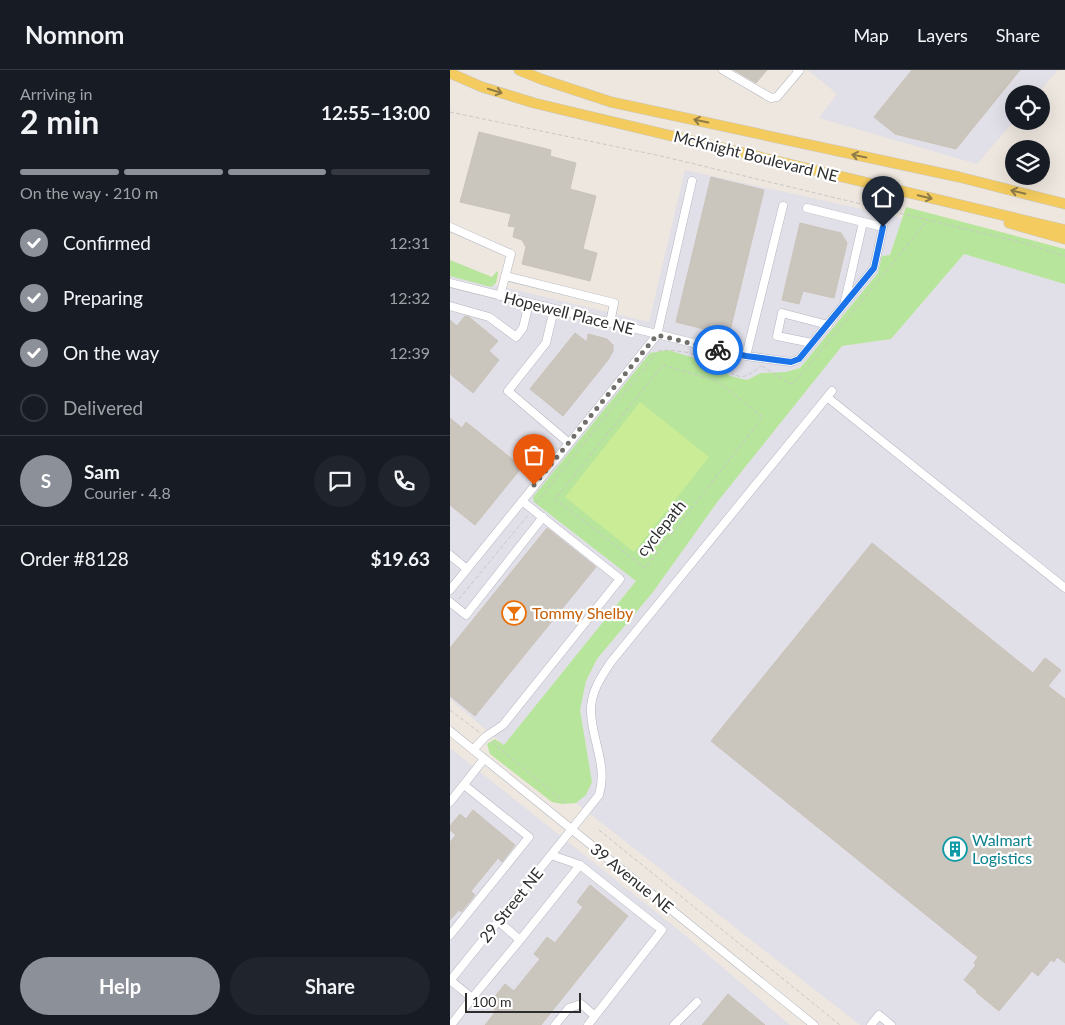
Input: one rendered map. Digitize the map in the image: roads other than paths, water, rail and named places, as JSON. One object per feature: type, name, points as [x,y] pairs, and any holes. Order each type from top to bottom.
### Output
[{"type":"main road","name":"McKnight Boulevard NE","points":[[519,70],[611,102],[959,177],[1065,204]]},
{"type":"main road","name":"McKnight Boulevard NE","points":[[450,73],[482,87],[534,103],[1065,230]]},
{"type":"main road","points":[[976,209],[994,219],[1065,239]]},
{"type":"street","points":[[723,70],[771,98],[777,97],[799,72],[797,70]]},
{"type":"street","points":[[450,590],[657,335],[692,181]]},
{"type":"street","points":[[746,356],[783,206]]},
{"type":"street","points":[[807,208],[863,222],[844,304]]},
{"type":"street","name":"Hopewell Place NE","points":[[450,283],[746,356],[791,362],[799,359],[874,268],[883,227],[863,222]]},
{"type":"street","points":[[450,227],[511,254],[500,296]]},
{"type":"street","points":[[505,276],[614,303],[610,323]]},
{"type":"street","points":[[450,306],[489,318],[516,337],[523,328],[529,303]]},
{"type":"street","points":[[554,309],[546,343],[508,391],[568,443]]},
{"type":"street","points":[[812,343],[777,336],[782,313],[828,324]]},
{"type":"street","name":"29 Street NE","points":[[450,980],[600,795],[603,782],[602,765],[591,711],[598,680],[829,394],[1065,588]]},
{"type":"street","points":[[473,750],[485,737],[503,726],[620,579],[522,500]]},
{"type":"street","points":[[452,604],[466,615],[543,518]]},
{"type":"street","points":[[450,555],[467,569]]},
{"type":"street","name":"39 Avenue NE","points":[[451,733],[814,1025]]},
{"type":"street","points":[[450,802],[484,759]]},
{"type":"street","points":[[450,935],[529,837],[464,785]]},
{"type":"street","points":[[551,855],[580,865],[662,930],[588,1025]]},
{"type":"street","points":[[452,1025],[580,865]]},
{"type":"street","points":[[498,921],[520,940]]},
{"type":"street","points":[[450,980],[472,998]]},
{"type":"street","points":[[674,1025],[697,1002]]},
{"type":"street","points":[[555,1025],[569,1008],[581,1004],[595,1016]]},
{"type":"street","points":[[870,1025],[879,1015],[891,1025]]},
{"type":"place","name":"Tommy Shelby","points":[[514,613]]},
{"type":"place","name":"Walmart Logistics","points":[[955,849]]}]
